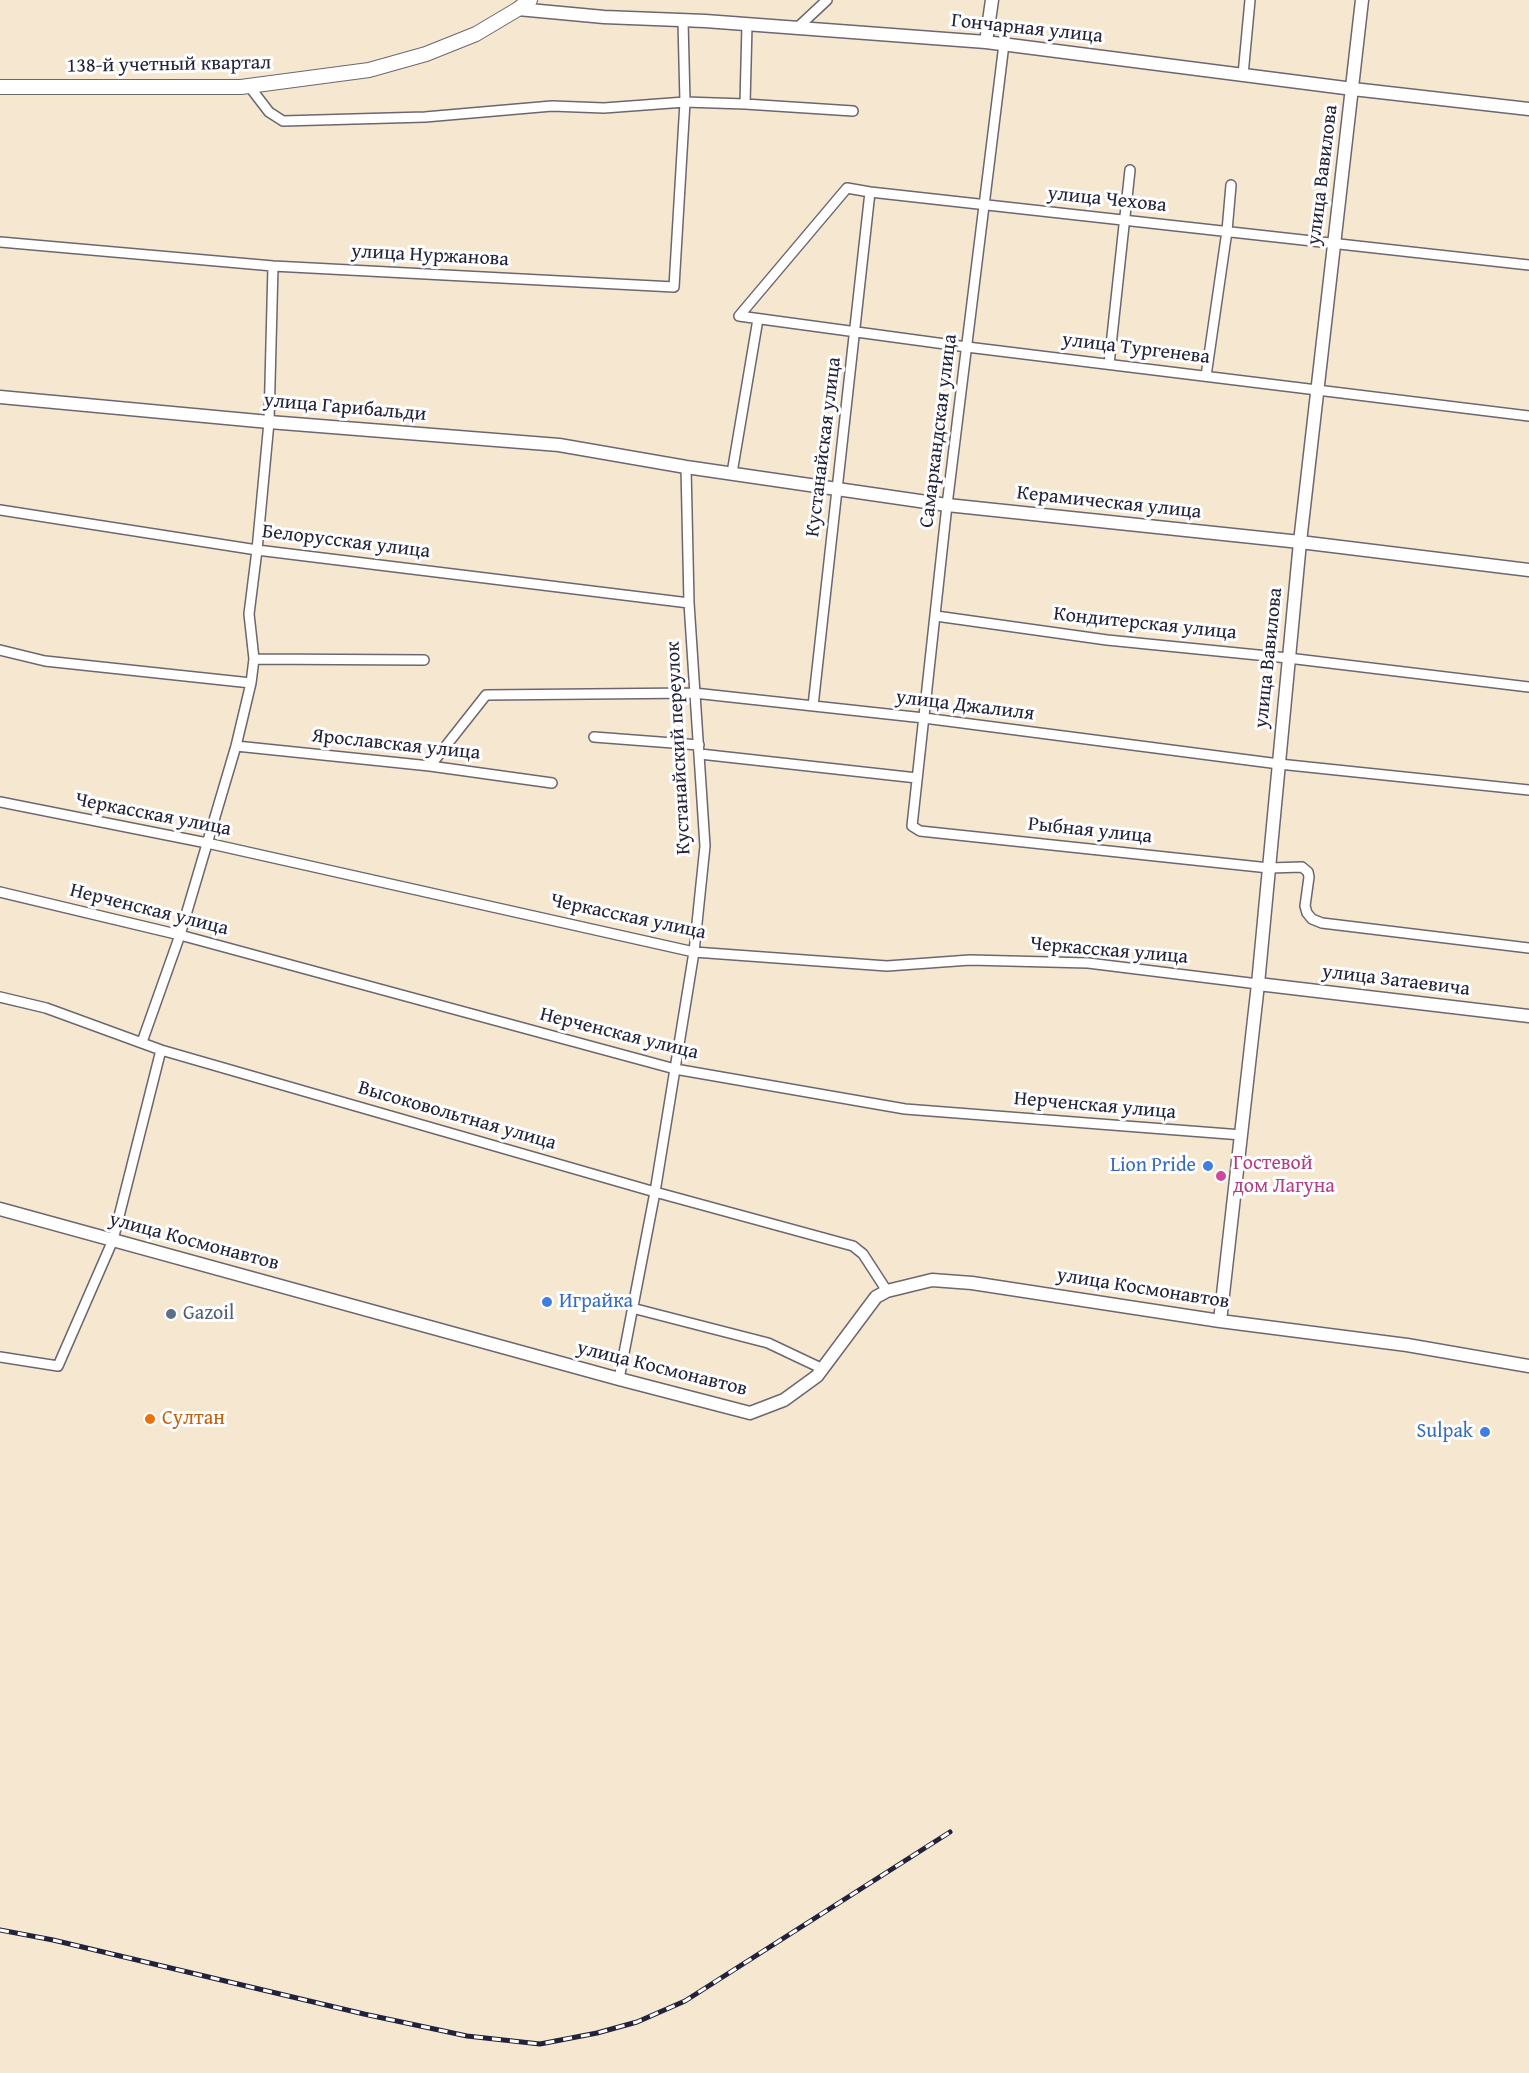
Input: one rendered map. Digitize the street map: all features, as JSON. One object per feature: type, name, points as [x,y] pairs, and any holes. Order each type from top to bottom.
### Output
[{"type":"main road","name":"138-й учетный квартал","points":[[0,87],[249,86],[369,70],[426,54],[476,34],[530,0]]},
{"type":"street","points":[[796,29],[827,0]]},
{"type":"street","points":[[986,42],[992,0]]},
{"type":"street","points":[[1244,75],[1250,0]]},
{"type":"street","name":"улица Вавилова","points":[[1221,1321],[1258,984],[1300,542],[1362,0]]},
{"type":"street","name":"Гончарная улица","points":[[518,9],[604,17],[986,42],[1529,109]]},
{"type":"street","name":"улица Нуржанова","points":[[0,242],[273,266],[674,286],[685,102],[683,21]]},
{"type":"street","points":[[745,104],[747,25]]},
{"type":"street","name":"Самаркандская улица","points":[[912,823],[947,505],[1004,44]]},
{"type":"street","points":[[249,86],[270,112],[283,121],[425,117],[552,106],[604,108],[685,102],[853,111]]},
{"type":"street","points":[[1109,364],[1130,170]]},
{"type":"street","points":[[1206,376],[1227,231],[1231,185]]},
{"type":"street","name":"улица Чехова","points":[[740,316],[848,188],[1529,266]]},
{"type":"street","name":"Кустанайская улица","points":[[813,706],[870,192]]},
{"type":"street","points":[[142,1042],[180,935],[236,746],[251,683],[254,659],[249,614],[269,422],[273,266]]},
{"type":"street","name":"улица Тургенева","points":[[740,316],[967,347],[1529,416]]},
{"type":"street","points":[[732,473],[758,319]]},
{"type":"street","name":"улица Гарибальди","points":[[0,397],[269,422],[559,445],[686,467]]},
{"type":"street","name":"Керамическая улица","points":[[686,467],[947,505],[1300,542],[1529,570]]},
{"type":"street","name":"Кустанайский переулок","points":[[619,1380],[655,1192],[694,952],[705,846],[689,603],[686,467]]},
{"type":"street","name":"Белорусская улица","points":[[0,510],[257,550],[689,603]]},
{"type":"street","name":"Кондитерская улица","points":[[936,616],[1107,640],[1288,658],[1529,687]]},
{"type":"street","points":[[0,650],[45,661],[251,683]]},
{"type":"street","points":[[254,659],[424,660]]},
{"type":"street","name":"улица Джалиля","points":[[430,766],[486,695],[694,693],[924,718],[1279,764],[1529,790]]},
{"type":"street","points":[[594,736],[917,778]]},
{"type":"street","name":"Ярославская улица","points":[[236,746],[430,766],[552,783]]},
{"type":"street","name":"Черкасская улица","points":[[0,802],[207,843],[694,952],[887,966],[970,960],[1088,963],[1258,984]]},
{"type":"street","name":"Рыбная улица","points":[[912,823],[914,828],[920,831],[1269,868],[1302,867],[1308,872],[1309,877],[1305,906],[1307,914],[1322,923],[1529,948]]},
{"type":"street","name":"Нерченская улица","points":[[0,892],[180,935],[675,1069],[904,1109],[1242,1135]]},
{"type":"street","name":"улица Затаевича","points":[[1258,984],[1529,1016]]},
{"type":"street","name":"Высоковольтная улица","points":[[0,997],[46,1008],[161,1050],[655,1192],[853,1246],[863,1254],[887,1291]]},
{"type":"street","points":[[0,1357],[58,1366],[113,1240],[161,1050]]},
{"type":"street","name":"улица Космонавтов","points":[[0,1209],[619,1380],[750,1413],[784,1400],[817,1376],[876,1297],[887,1291],[932,1280],[972,1283],[1221,1321],[1407,1345],[1529,1366]]},
{"type":"street","points":[[632,1308],[768,1343],[823,1369]]},
{"type":"railway","points":[[0,1930],[53,1940],[364,2014],[467,2036],[540,2044],[597,2033],[637,2022],[685,2001],[950,1832]]},
{"type":"place","name":"Lion Pride","points":[[1208,1166]]},
{"type":"place","name":"Гостевой дом Лагуна","points":[[1221,1176]]},
{"type":"place","name":"Играйка","points":[[547,1302]]},
{"type":"place","name":"Gazoil","points":[[171,1314]]},
{"type":"place","name":"Султан","points":[[150,1419]]},
{"type":"place","name":"Sulpak","points":[[1485,1432]]}]
